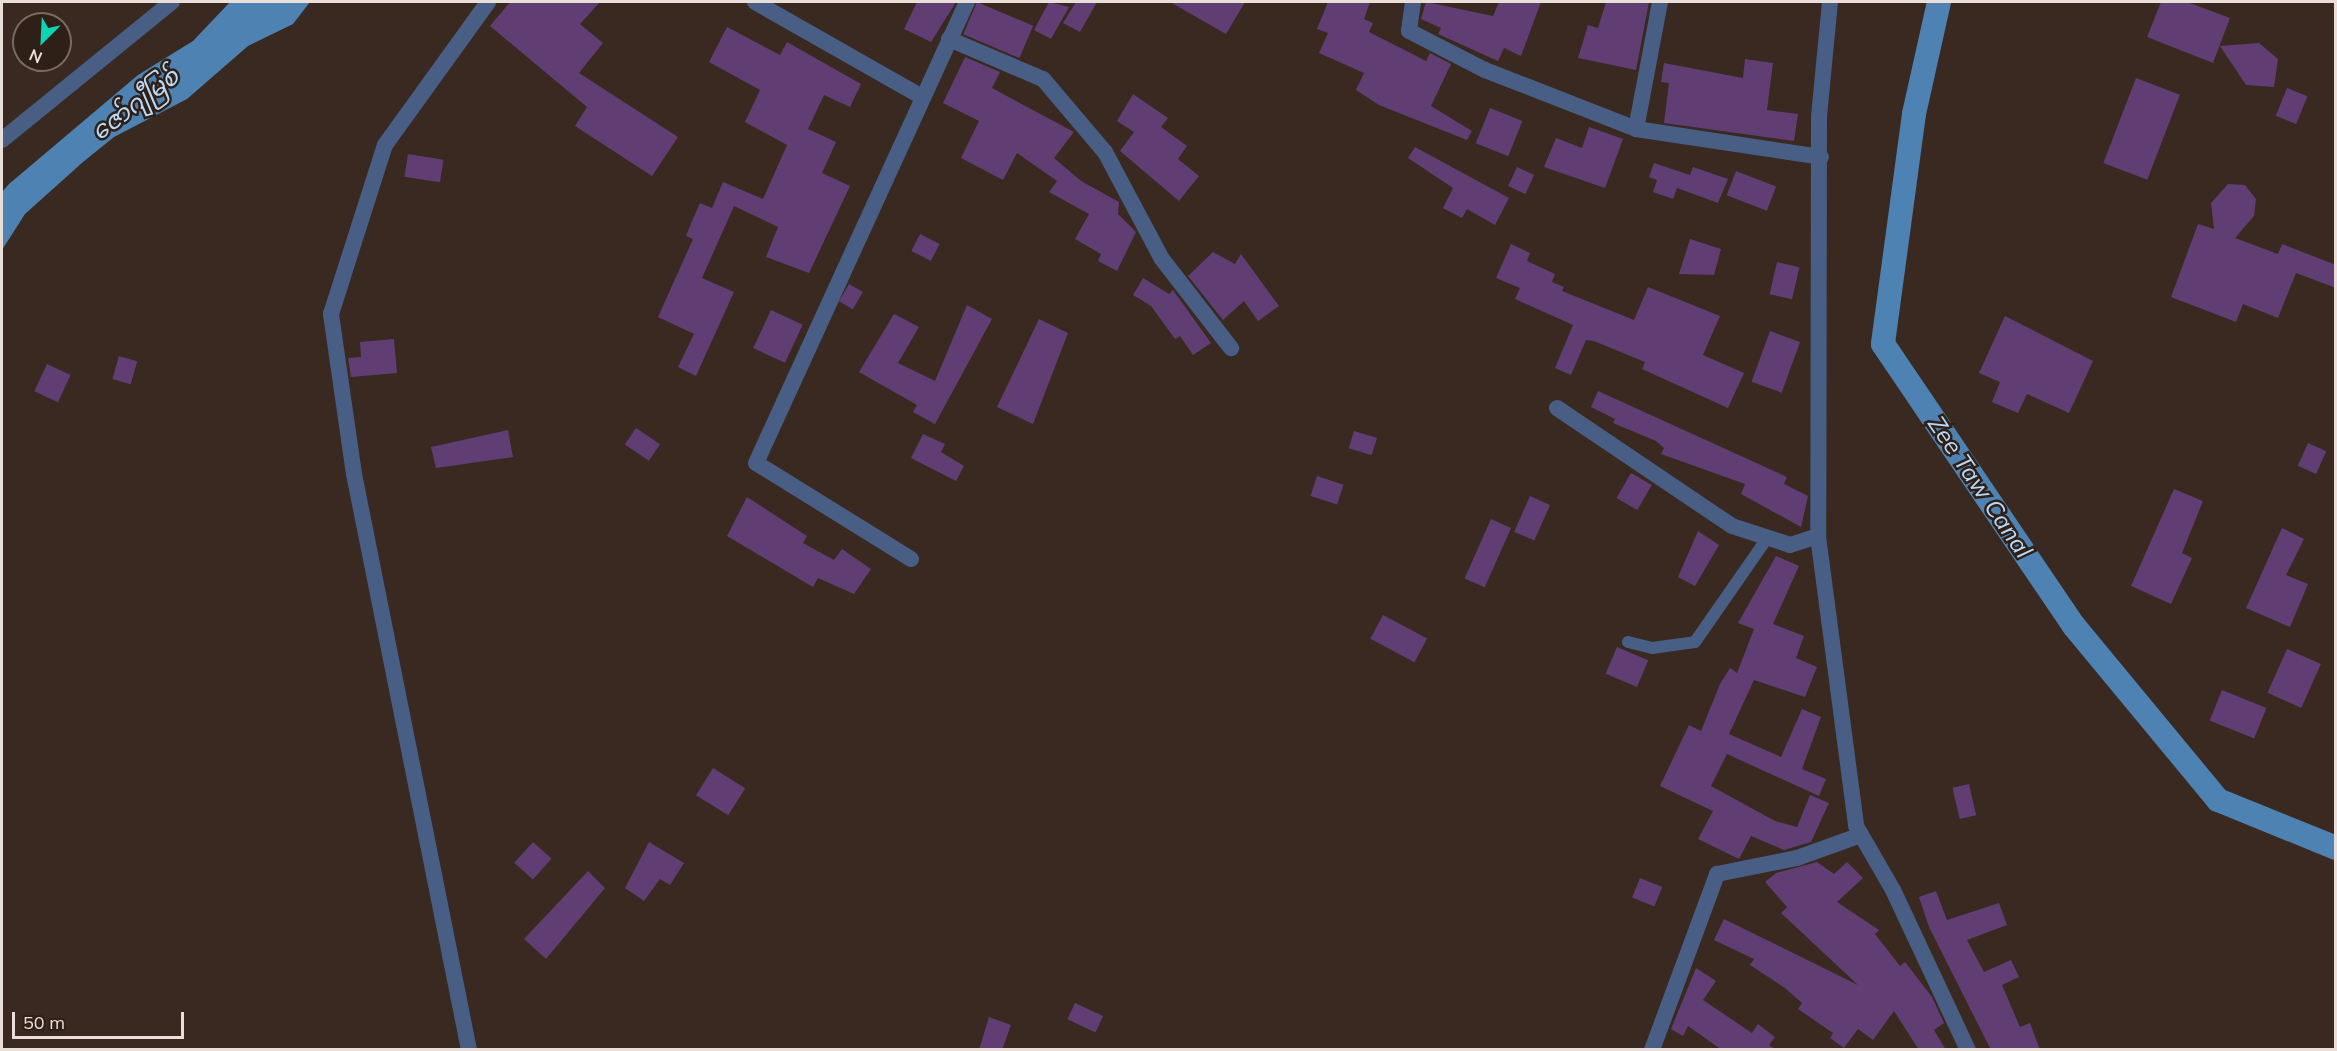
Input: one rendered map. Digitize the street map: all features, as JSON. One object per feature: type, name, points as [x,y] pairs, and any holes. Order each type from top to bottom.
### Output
[{"type":"street","points":[[2,140],[170,2]]},
{"type":"street","points":[[469,1050],[354,474],[331,314],[385,145],[488,2]]},
{"type":"street","points":[[755,2],[922,97]]},
{"type":"street","points":[[911,559],[756,463],[967,2]]},
{"type":"street","points":[[1413,2],[1409,31],[1485,70],[1636,129],[1821,157]]},
{"type":"street","points":[[1636,129],[1660,2]]},
{"type":"street","points":[[1830,2],[1821,157],[1818,536],[1861,835],[1893,890],[1968,1050]]},
{"type":"street","points":[[949,39],[1043,79],[1106,152],[1162,259],[1231,348]]},
{"type":"street","points":[[1557,408],[1732,526],[1790,545],[1818,536]]},
{"type":"street","points":[[1653,1050],[1717,874],[1797,858],[1861,835]]},
{"type":"lane","points":[[1628,642],[1652,648],[1695,642],[1768,537]]},
{"type":"water","name":"ဇော်ဂျီမြစ်","points":[[230,2],[310,2],[293,24],[248,46],[187,99],[114,137],[25,214],[2,250],[2,192],[9,184],[138,75],[193,41]]},
{"type":"building","points":[[510,2],[600,2],[580,24],[603,43],[579,73],[678,137],[652,176],[575,126],[587,107],[490,26]]},
{"type":"building","points":[[917,2],[956,2],[931,42],[904,29]]},
{"type":"building","points":[[977,2],[1033,26],[1019,58],[963,34]]},
{"type":"building","points":[[1049,2],[1069,7],[1051,39],[1034,30]]},
{"type":"building","points":[[1076,2],[1097,2],[1080,32],[1063,23]]},
{"type":"building","points":[[1170,2],[1245,2],[1226,34]]},
{"type":"building","points":[[1328,2],[1370,2],[1364,19],[1373,23],[1369,32],[1426,61],[1430,53],[1451,64],[1431,106],[1472,131],[1467,140],[1379,105],[1356,90],[1364,73],[1319,53],[1328,33],[1317,29]]},
{"type":"building","points":[[1426,2],[1493,16],[1499,2],[1541,2],[1521,56],[1504,48],[1498,61],[1438,34],[1441,28],[1421,19]]},
{"type":"building","points":[[1606,2],[1649,2],[1636,70],[1578,58],[1588,25],[1598,28]]},
{"type":"building","points":[[2161,2],[2187,2],[2230,18],[2213,63],[2147,37]]},
{"type":"building","points":[[727,27],[780,55],[787,42],[861,84],[850,107],[824,95],[808,129],[836,142],[822,173],[850,186],[809,273],[766,257],[778,227],[734,206],[702,278],[734,292],[696,376],[678,367],[694,334],[658,317],[693,239],[686,236],[700,203],[712,208],[723,182],[763,199],[787,145],[745,122],[760,90],[709,62]]},
{"type":"building","points":[[2259,43],[2278,59],[2274,87],[2246,85],[2220,46]]},
{"type":"building","points":[[965,57],[1000,72],[992,88],[1074,132],[1054,158],[1081,181],[1119,202],[1118,214],[1136,232],[1117,271],[1098,261],[1101,254],[1075,239],[1089,214],[1049,192],[1057,181],[1017,153],[1003,180],[961,158],[979,121],[943,103]]},
{"type":"building","points":[[1745,59],[1773,63],[1767,110],[1798,114],[1794,141],[1664,123],[1669,83],[1661,82],[1664,63],[1743,78]]},
{"type":"building","points":[[2136,78],[2180,95],[2147,180],[2103,163]]},
{"type":"building","points":[[2287,88],[2307,96],[2296,124],[2276,116]]},
{"type":"building","points":[[1133,94],[1168,118],[1161,127],[1187,146],[1178,159],[1199,176],[1179,201],[1120,151],[1134,132],[1117,121]]},
{"type":"building","points":[[1490,108],[1522,121],[1508,156],[1476,143]]},
{"type":"building","points":[[1589,127],[1623,139],[1605,188],[1544,167],[1556,138],[1582,148]]},
{"type":"building","points":[[1415,147],[1509,198],[1495,225],[1467,209],[1462,218],[1443,208],[1453,188],[1408,158]]},
{"type":"building","points":[[408,154],[444,160],[440,182],[404,177]]},
{"type":"building","points":[[1654,163],[1690,175],[1693,167],[1728,179],[1718,203],[1677,188],[1673,199],[1653,192],[1657,180],[1649,177]]},
{"type":"building","points":[[1517,167],[1534,175],[1525,194],[1508,186]]},
{"type":"building","points":[[1736,171],[1776,186],[1767,211],[1727,195]]},
{"type":"building","points":[[2228,184],[2245,185],[2256,199],[2254,216],[2235,238],[2278,254],[2282,244],[2336,265],[2336,288],[2296,273],[2278,318],[2243,304],[2236,322],[2171,297],[2198,224],[2214,229],[2211,203]]},
{"type":"building","points":[[920,234],[940,244],[931,261],[911,251]]},
{"type":"building","points":[[1690,239],[1721,249],[1714,275],[1679,274]]},
{"type":"building","points":[[1511,244],[1530,253],[1527,261],[1555,274],[1552,282],[1564,287],[1562,291],[1634,320],[1648,287],[1720,316],[1703,355],[1744,373],[1728,408],[1642,369],[1645,362],[1594,341],[1586,340],[1571,375],[1555,368],[1573,325],[1515,299],[1520,288],[1496,278]]},
{"type":"building","points":[[1213,252],[1235,264],[1241,254],[1279,306],[1258,321],[1244,301],[1223,320],[1188,276]]},
{"type":"building","points":[[1777,262],[1799,267],[1792,299],[1770,294]]},
{"type":"building","points":[[1143,278],[1169,294],[1173,290],[1211,343],[1193,355],[1180,336],[1175,339],[1151,306],[1133,295]]},
{"type":"building","points":[[849,284],[863,292],[853,309],[839,301]]},
{"type":"building","points":[[967,305],[992,319],[935,424],[913,412],[917,405],[859,372],[894,314],[919,327],[898,363],[935,381]]},
{"type":"building","points":[[771,310],[803,325],[785,363],[753,348]]},
{"type":"building","points":[[2005,316],[2093,361],[2069,413],[2027,394],[2018,413],[1992,402],[2000,382],[1979,373]]},
{"type":"building","points":[[1039,319],[1068,333],[1033,424],[997,407]]},
{"type":"building","points":[[1770,331],[1800,342],[1782,393],[1752,382]]},
{"type":"building","points":[[394,339],[397,373],[351,377],[348,358],[361,357],[360,342]]},
{"type":"building","points":[[119,356],[137,361],[131,384],[112,379]]},
{"type":"building","points":[[47,364],[71,375],[58,402],[34,391]]},
{"type":"building","points":[[1598,391],[1787,477],[1784,484],[1808,496],[1801,527],[1741,494],[1745,484],[1661,454],[1664,448],[1656,441],[1613,423],[1615,419],[1591,407]]},
{"type":"building","points":[[636,428],[660,444],[649,461],[625,445]]},
{"type":"building","points":[[508,430],[513,457],[436,468],[431,447]]},
{"type":"building","points":[[1354,431],[1377,438],[1372,455],[1349,448]]},
{"type":"building","points":[[923,434],[945,444],[941,452],[964,466],[956,481],[911,458]]},
{"type":"building","points":[[2308,443],[2326,451],[2316,474],[2298,466]]},
{"type":"building","points":[[1631,473],[1652,485],[1637,510],[1616,498]]},
{"type":"building","points":[[1317,476],[1344,485],[1337,505],[1311,496]]},
{"type":"building","points":[[2174,489],[2203,501],[2182,553],[2192,558],[2171,604],[2131,586]]},
{"type":"building","points":[[1530,496],[1550,505],[1534,541],[1514,532]]},
{"type":"building","points":[[747,497],[807,536],[803,543],[834,560],[842,549],[871,569],[854,594],[818,578],[813,587],[727,536]]},
{"type":"building","points":[[1491,519],[1511,528],[1485,587],[1465,578]]},
{"type":"building","points":[[2282,528],[2304,539],[2286,575],[2308,584],[2290,627],[2246,608]]},
{"type":"building","points":[[1698,531],[1719,545],[1695,586],[1678,577]]},
{"type":"building","points":[[1776,556],[1799,566],[1773,624],[1804,636],[1796,658],[1817,667],[1805,697],[1754,680],[1729,734],[1781,757],[1802,709],[1821,717],[1802,769],[1826,779],[1819,796],[1727,754],[1711,786],[1775,821],[1797,827],[1810,795],[1829,803],[1811,842],[1784,850],[1751,836],[1739,859],[1698,839],[1713,811],[1660,786],[1689,725],[1701,731],[1720,684],[1730,668],[1737,673],[1754,629],[1738,623]]},
{"type":"building","points":[[1383,615],[1427,638],[1414,662],[1370,639]]},
{"type":"building","points":[[1617,647],[1648,660],[1637,687],[1606,674]]},
{"type":"building","points":[[2287,649],[2321,664],[2301,708],[2267,693]]},
{"type":"building","points":[[2222,690],[2267,708],[2254,739],[2210,721]]},
{"type":"building","points":[[713,768],[745,788],[728,815],[696,795]]},
{"type":"building","points":[[1969,784],[1976,815],[1960,819],[1952,788]]},
{"type":"building","points":[[533,842],[552,859],[533,880],[514,863]]},
{"type":"building","points":[[649,842],[684,863],[670,885],[660,879],[644,901],[625,888]]},
{"type":"building","points":[[1817,862],[1834,874],[1847,862],[1863,878],[1837,902],[1879,930],[1875,934],[1900,966],[1905,962],[1932,997],[1944,1023],[1934,1030],[1946,1050],[1919,1050],[1894,1011],[1873,1040],[1858,1029],[1844,1048],[1830,1038],[1833,1033],[1798,1009],[1802,1003],[1785,988],[1750,965],[1754,959],[1714,940],[1724,919],[1858,985],[1781,913],[1787,907],[1765,882],[1776,873]]},
{"type":"building","points":[[588,871],[605,888],[546,959],[524,939]]},
{"type":"building","points":[[1640,878],[1662,887],[1654,906],[1632,897]]},
{"type":"building","points":[[1936,891],[1947,920],[1999,903],[2007,925],[1967,940],[1984,972],[2011,960],[2019,977],[2002,985],[2020,1027],[2030,1023],[2040,1050],[1991,1050],[1929,927],[1919,897]]},
{"type":"building","points":[[1696,968],[1716,981],[1703,1000],[1752,1033],[1758,1024],[1775,1037],[1769,1045],[1776,1050],[1722,1050],[1688,1026],[1683,1036],[1671,1029]]},
{"type":"building","points":[[1075,1003],[1103,1016],[1095,1032],[1067,1019]]},
{"type":"building","points":[[989,1017],[1011,1025],[1002,1050],[979,1050]]},
{"type":"waterway","name":"Zee Taw Canal","points":[[1939,2],[1914,114],[1883,344],[2074,626],[2218,800],[2336,848]]}]
